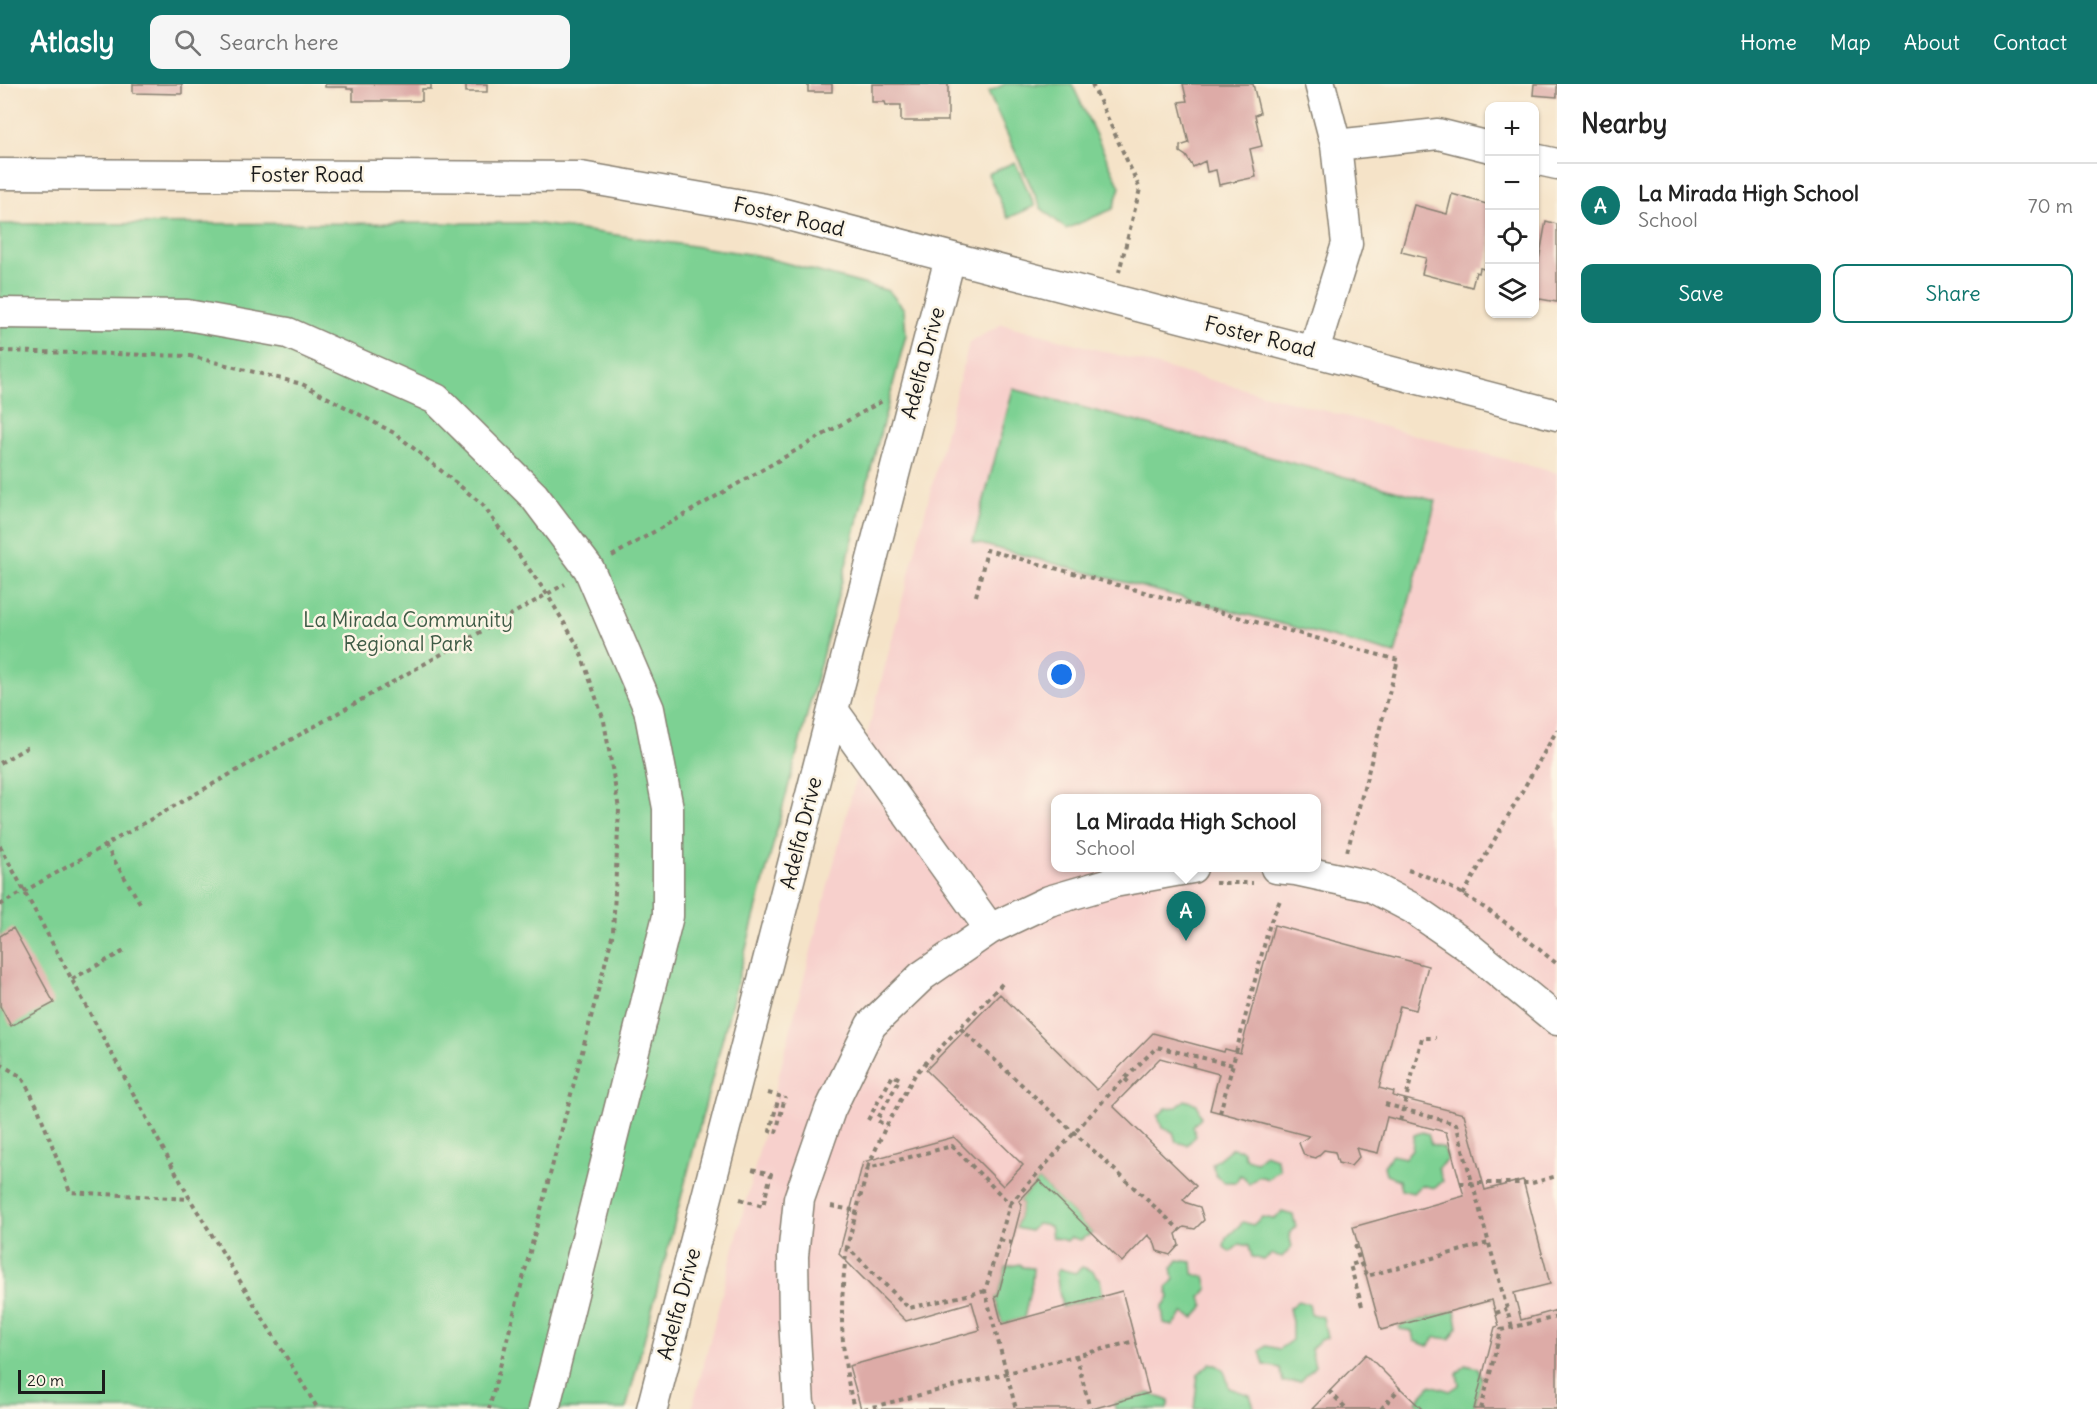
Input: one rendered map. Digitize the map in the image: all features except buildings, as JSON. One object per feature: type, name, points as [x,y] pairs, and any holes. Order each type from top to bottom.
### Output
[{"type":"street","points":[[1314,350],[1347,244],[1336,145],[1320,84]]},
{"type":"street","points":[[1336,145],[1438,134],[1485,146]]},
{"type":"street","points":[[1539,160],[1557,164]]},
{"type":"street","name":"Foster Road","points":[[0,174],[581,177],[765,209],[1557,415]]},
{"type":"street","name":"Adelfa Drive","points":[[652,1409],[950,258]]},
{"type":"street","points":[[0,313],[187,315],[288,333],[436,399],[534,496],[589,569],[649,709],[668,808],[668,916],[544,1409]]},
{"type":"street","points":[[833,710],[990,928]]},
{"type":"street","points":[[1268,875],[1285,872]]},
{"type":"street","points":[[1305,872],[1370,886],[1412,908],[1467,946],[1557,1020]]},
{"type":"street","points":[[801,1409],[795,1341],[794,1256],[799,1199],[830,1110],[871,1025],[922,976],[990,928],[1049,901],[1114,882],[1203,875]]},
{"type":"path","points":[[1092,84],[1140,189],[1112,299]]},
{"type":"path","points":[[0,351],[190,356],[302,384],[396,434],[482,504],[547,594],[579,648],[604,721],[619,809],[613,933],[489,1409]]},
{"type":"path","points":[[0,905],[547,594],[882,400]]},
{"type":"path","points":[[976,596],[987,550],[1398,660],[1347,855]]},
{"type":"path","points":[[1463,895],[1557,730]]},
{"type":"path","points":[[0,763],[28,747]]},
{"type":"path","points":[[105,845],[140,903]]},
{"type":"path","points":[[0,846],[190,1199],[318,1409]]},
{"type":"path","points":[[1203,875],[1268,875]]},
{"type":"path","points":[[1426,875],[1463,895],[1502,921],[1557,964]]},
{"type":"path","points":[[1220,1113],[1270,923],[1280,904]]},
{"type":"path","points":[[1497,927],[1502,921]]},
{"type":"path","points":[[72,979],[124,951]]},
{"type":"path","points":[[854,1409],[845,1372],[841,1332],[842,1286],[847,1247],[868,1168],[886,1126],[916,1073],[1003,983]]},
{"type":"path","points":[[960,1028],[1180,1230]]},
{"type":"path","points":[[1400,1121],[1422,1038],[1436,1038]]},
{"type":"path","points":[[1016,1409],[986,1291],[1010,1204],[1074,1133],[1157,1047],[1233,1065]]},
{"type":"path","points":[[1193,1067],[1196,1056]]},
{"type":"path","points":[[0,1064],[22,1077],[37,1106],[70,1192],[190,1199]]},
{"type":"path","points":[[868,1120],[893,1075],[900,1079],[876,1120],[886,1126]]},
{"type":"path","points":[[1125,1079],[1133,1086]]},
{"type":"path","points":[[768,1093],[779,1096],[770,1131],[776,1133],[785,1097]]},
{"type":"path","points":[[1385,1104],[1456,1124],[1512,1327]]},
{"type":"path","points":[[868,1168],[952,1146],[1010,1204]]},
{"type":"path","points":[[740,1199],[763,1206],[771,1174],[748,1168]]},
{"type":"path","points":[[1460,1183],[1532,1183],[1557,1176]]},
{"type":"path","points":[[831,1206],[857,1211]]},
{"type":"path","points":[[1000,1240],[1012,1243]]},
{"type":"path","points":[[1355,1245],[1367,1276],[1488,1243]]},
{"type":"path","points":[[847,1247],[909,1308],[986,1291]]},
{"type":"path","points":[[1360,1262],[1350,1265],[1362,1306]]},
{"type":"path","points":[[1496,1313],[1507,1309]]},
{"type":"path","points":[[1481,1409],[1502,1330],[1557,1317]]},
{"type":"path","points":[[864,1409],[1135,1341]]},
{"type":"path","points":[[1076,1355],[1090,1409]]},
{"type":"path","points":[[1381,1409],[1400,1388]]},
{"type":"path","points":[[1329,1392],[1347,1409]]},
{"type":"shaded area","points":[[1002,324],[1557,473],[1557,1409],[692,1409],[969,343]]},
{"type":"green space","points":[[1005,84],[1072,84],[1120,187],[1113,209],[1066,229],[1041,208],[988,92]]},
{"type":"green space","points":[[1015,162],[1035,206],[1008,218],[988,174]]},
{"type":"green space","name":"La Mirada Community Regional Park","points":[[532,223],[756,255],[889,291],[904,309],[906,335],[626,1409],[0,1409],[0,224]]},
{"type":"green space","points":[[1013,389],[1436,501],[1395,654],[973,542]]},
{"type":"green space","points":[[1185,1100],[1197,1104],[1201,1117],[1193,1126],[1196,1136],[1187,1145],[1176,1142],[1173,1132],[1162,1128],[1158,1116],[1166,1108],[1177,1107]]},
{"type":"green space","points":[[1422,1132],[1428,1134],[1431,1144],[1444,1148],[1447,1160],[1438,1168],[1443,1181],[1435,1188],[1421,1185],[1413,1193],[1401,1190],[1399,1180],[1386,1175],[1384,1166],[1392,1155],[1405,1158],[1412,1149],[1414,1135]]},
{"type":"green space","points":[[1232,1148],[1242,1150],[1246,1159],[1256,1162],[1265,1154],[1276,1158],[1280,1169],[1268,1179],[1259,1176],[1249,1184],[1240,1175],[1236,1182],[1223,1182],[1216,1175],[1212,1164]]},
{"type":"green space","points":[[1039,1180],[1093,1233],[1080,1240],[1071,1237],[1067,1241],[1052,1237],[1050,1226],[1037,1224],[1030,1231],[1016,1228],[1022,1204],[1019,1201]]},
{"type":"green space","points":[[1282,1212],[1293,1215],[1296,1227],[1289,1234],[1292,1247],[1282,1257],[1272,1254],[1263,1260],[1252,1257],[1249,1246],[1240,1244],[1230,1252],[1224,1247],[1226,1238],[1243,1222],[1253,1225],[1262,1217],[1273,1219]]},
{"type":"green space","points":[[1178,1260],[1192,1262],[1193,1274],[1205,1277],[1208,1288],[1201,1297],[1204,1307],[1194,1318],[1183,1313],[1173,1326],[1164,1323],[1162,1307],[1169,1298],[1167,1288],[1174,1279],[1172,1268]]},
{"type":"green space","points":[[1020,1264],[1022,1267],[1033,1268],[1024,1318],[1002,1324],[995,1297],[998,1296],[1006,1267]]},
{"type":"green space","points":[[1082,1267],[1093,1271],[1100,1279],[1103,1296],[1062,1307],[1056,1273],[1060,1269],[1075,1273]]},
{"type":"green space","points":[[1298,1301],[1309,1304],[1311,1314],[1323,1317],[1327,1338],[1320,1340],[1311,1349],[1315,1366],[1301,1381],[1283,1382],[1280,1368],[1264,1365],[1260,1351],[1266,1346],[1279,1349],[1292,1340],[1289,1308]]},
{"type":"green space","points":[[1455,1310],[1458,1327],[1450,1339],[1436,1337],[1428,1346],[1414,1341],[1412,1331],[1400,1329],[1399,1325]]},
{"type":"green space","points":[[1210,1363],[1224,1372],[1229,1388],[1250,1395],[1254,1407],[1252,1409],[1194,1409],[1198,1374]]},
{"type":"green space","points":[[1465,1365],[1478,1368],[1482,1379],[1474,1409],[1422,1409],[1415,1403],[1431,1385],[1450,1391],[1459,1385],[1457,1374]]},
{"type":"green space","points":[[1149,1393],[1169,1401],[1167,1409],[1115,1409],[1114,1403]]},
{"type":"place","name":"La Mirada High School","points":[[1186,941]]}]
